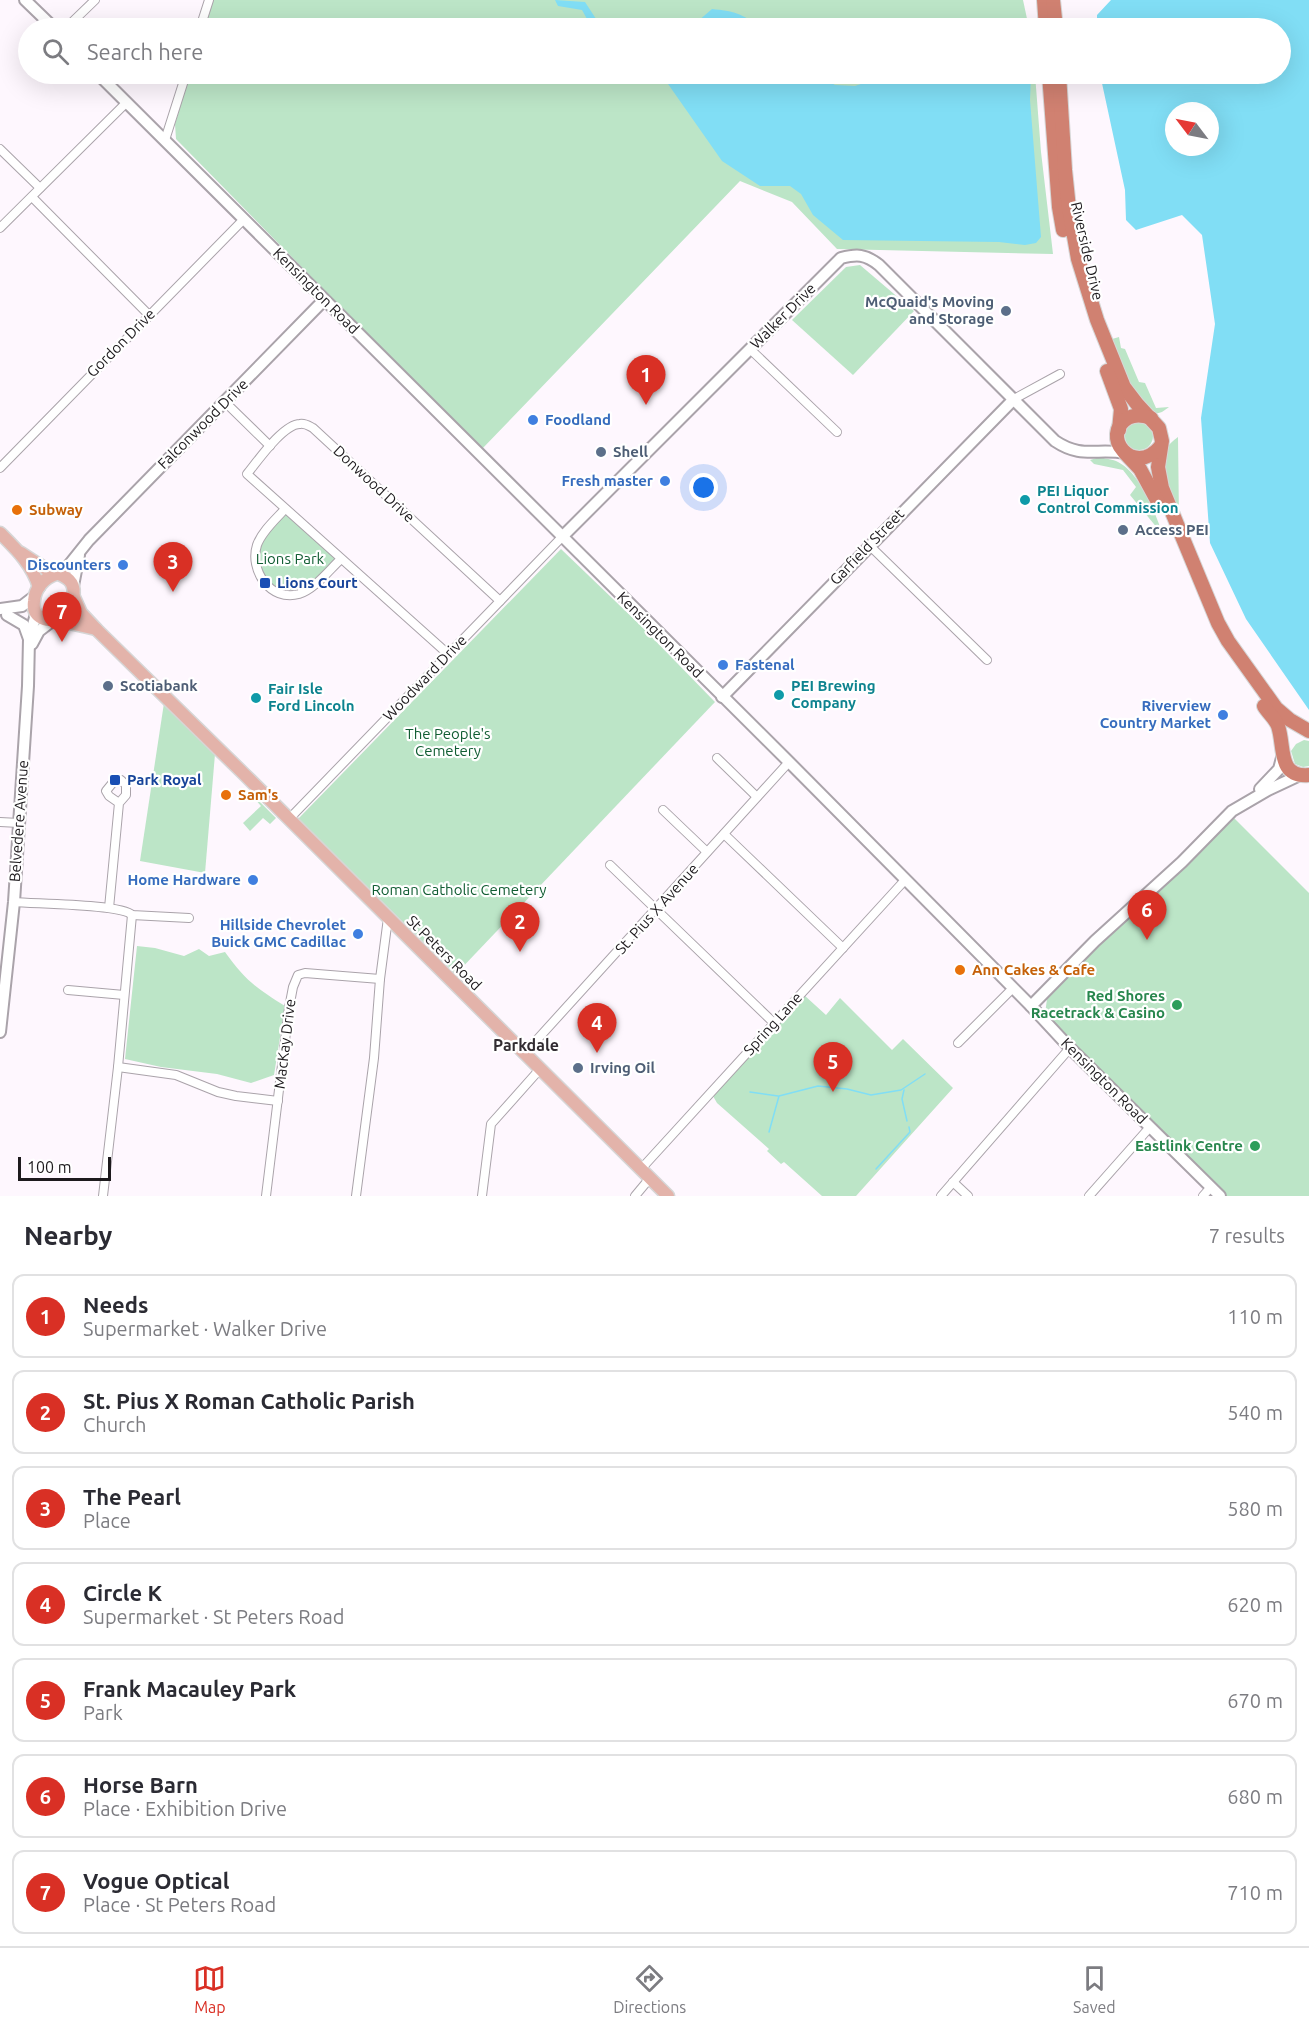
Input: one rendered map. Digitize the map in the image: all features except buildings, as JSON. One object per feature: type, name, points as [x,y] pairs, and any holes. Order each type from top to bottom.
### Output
[{"type":"highway","points":[[1044,0],[1045,18]]},
{"type":"highway","points":[[1053,0],[1055,18]]},
{"type":"highway","name":"Riverside Drive","points":[[1050,84],[1059,207],[1067,247],[1087,318],[1119,398],[1121,418],[1119,430]]},
{"type":"highway","name":"Riverside Drive","points":[[1060,84],[1069,208],[1083,277],[1097,320],[1124,387],[1150,418]]},
{"type":"highway","points":[[1306,778],[1286,765],[1277,725],[1244,680],[1211,625],[1152,488],[1118,442],[1119,430],[1124,421],[1132,416],[1142,415],[1150,418],[1159,428],[1161,441],[1158,467],[1162,489],[1218,623],[1250,674],[1276,708],[1309,732]]},
{"type":"highway","points":[[1125,453],[1130,457],[1141,459],[1160,447]]},
{"type":"highway","points":[[1283,754],[1284,747],[1292,736],[1309,732]]},
{"type":"main road","points":[[0,533],[21,553],[67,578],[73,591],[68,607],[54,620]]},
{"type":"main road","points":[[21,553],[34,574],[37,591]]},
{"type":"main road","points":[[57,574],[44,581],[37,591],[33,606],[36,614],[45,620],[96,629]]},
{"type":"main road","name":"St Peters Road","points":[[73,591],[81,613],[96,629],[668,1196]]},
{"type":"street","points":[[25,0],[44,18]]},
{"type":"street","points":[[76,18],[95,0]]},
{"type":"street","points":[[203,18],[209,0]]},
{"type":"street","name":"Kensington Road","points":[[108,84],[789,762],[1070,1048],[1220,1196]]},
{"type":"street","points":[[165,140],[183,84]]},
{"type":"street","points":[[0,228],[127,102]]},
{"type":"street","points":[[0,149],[40,188]]},
{"type":"street","points":[[32,196],[149,315]]},
{"type":"street","name":"Gordon Drive","points":[[0,468],[244,219]]},
{"type":"street","name":"Walker Drive","points":[[562,537],[841,258],[854,255],[867,256],[879,265],[1014,399]]},
{"type":"street","name":"Falconwood Drive","points":[[57,574],[69,565],[81,549],[324,300]]},
{"type":"street","points":[[750,349],[837,432]]},
{"type":"street","name":"Garfield Street","points":[[722,697],[1014,399],[1060,374]]},
{"type":"street","points":[[1014,399],[1064,447],[1075,452],[1106,450],[1125,453]]},
{"type":"street","points":[[225,402],[270,446]]},
{"type":"street","name":"Donwood Drive","points":[[285,509],[247,474],[270,446],[294,425],[300,423],[313,428],[500,601]]},
{"type":"street","points":[[1048,434],[1075,449],[1087,449],[1110,441],[1119,430]]},
{"type":"street","points":[[341,558],[310,588],[300,593],[282,594],[265,583],[258,574],[254,555],[258,542],[285,509],[341,558],[448,654]]},
{"type":"street","name":"Woodward Drive","points":[[289,819],[562,537]]},
{"type":"street","points":[[869,545],[987,660]]},
{"type":"street","points":[[73,591],[75,568],[81,549]]},
{"type":"street","points":[[2,613],[22,606],[37,591]]},
{"type":"street","points":[[2,613],[36,614]]},
{"type":"street","points":[[2,613],[24,625],[30,643]]},
{"type":"street","name":"Belvedere Avenue","points":[[0,1032],[14,902],[30,643],[36,614]]},
{"type":"street","points":[[30,643],[39,631],[54,620]]},
{"type":"street","points":[[1159,881],[1198,837],[1227,810],[1266,785],[1279,769],[1283,754]]},
{"type":"street","points":[[717,758],[757,796]]},
{"type":"street","name":"St. Pius X Avenue","points":[[524,1054],[789,762]]},
{"type":"street","points":[[1031,1006],[1095,941],[1182,862],[1232,811],[1268,790],[1306,778]]},
{"type":"street","points":[[109,908],[119,803]]},
{"type":"street","points":[[663,810],[707,852]]},
{"type":"street","points":[[0,822],[19,823]]},
{"type":"street","points":[[724,834],[843,948]]},
{"type":"street","points":[[610,865],[774,1023]]},
{"type":"street","name":"Spring Lane","points":[[635,1196],[646,1174],[774,1023],[905,880]]},
{"type":"street","points":[[14,902],[109,908],[127,911],[132,915],[189,918]]},
{"type":"street","points":[[103,1196],[132,915]]},
{"type":"street","points":[[356,1196],[374,1058],[380,979],[388,918]]},
{"type":"street","name":"MacKay Drive","points":[[266,1196],[289,1008],[298,975],[305,973],[380,979]]},
{"type":"street","points":[[958,1043],[1013,988]]},
{"type":"street","points":[[68,990],[124,995]]},
{"type":"street","points":[[941,1196],[1070,1048]]},
{"type":"street","points":[[118,1067],[176,1075],[218,1092],[278,1101]]},
{"type":"street","points":[[482,1196],[491,1124],[540,1069]]},
{"type":"street","points":[[1089,1196],[1150,1127]]},
{"type":"street","points":[[953,1182],[968,1196]]},
{"type":"street","points":[[1203,1196],[1211,1187]]},
{"type":"green space","points":[[212,0],[1023,0],[1027,18],[207,18]]},
{"type":"green space","points":[[187,84],[1036,84],[1053,254],[837,249],[792,202],[740,181],[481,450],[176,139],[175,124]]},
{"type":"green space","points":[[860,265],[914,311],[853,375],[792,320],[846,267]]},
{"type":"green space","points":[[1119,337],[1121,348],[1125,349],[1139,382],[1145,383],[1156,408],[1169,407],[1163,412],[1155,413],[1148,409],[1135,392],[1123,369],[1112,339]]},
{"type":"green space","points":[[1139,422],[1149,426],[1153,436],[1149,446],[1139,450],[1129,446],[1125,436],[1129,426]]},
{"type":"green space","points":[[1178,437],[1179,518],[1166,485],[1163,467],[1166,450],[1170,443]]},
{"type":"green space","points":[[1100,457],[1118,462],[1134,475],[1146,495],[1163,535],[1130,495],[1136,487],[1123,470],[1094,464],[1090,460]]},
{"type":"green space","name":"Lions Park","points":[[286,513],[336,558],[314,580],[295,590],[285,590],[269,582],[259,565],[258,555],[264,536]]},
{"type":"green space","points":[[561,549],[715,702],[456,974],[298,819]]},
{"type":"green space","points":[[164,703],[215,754],[205,873],[140,861]]},
{"type":"green space","points":[[1304,740],[1309,741],[1309,766],[1303,767],[1295,764],[1291,751],[1296,744]]},
{"type":"green space","points":[[253,795],[276,818],[270,824],[263,818],[250,831],[243,823],[261,806]]},
{"type":"green space","name":"Red Shores Racetrack & Casino","points":[[1233,817],[1309,893],[1309,1196],[1226,1196],[1045,1014],[1047,999],[1099,944]]},
{"type":"green space","points":[[137,946],[184,956],[199,949],[209,956],[225,952],[252,983],[285,1006],[274,1075],[251,1083],[217,1074],[161,1067],[125,1059]]},
{"type":"green space","points":[[804,995],[826,1015],[840,998],[892,1050],[903,1039],[953,1088],[856,1196],[822,1196],[784,1162],[781,1164],[767,1151],[769,1149],[717,1103],[713,1096]]},
{"type":"water","points":[[555,0],[585,2],[595,18],[586,18],[582,10],[558,6]]},
{"type":"water","points":[[1111,0],[1309,0],[1309,710],[1246,619],[1210,543],[1201,418],[1215,324],[1202,235],[1182,215],[1136,230],[1126,220],[1125,190],[1102,84],[1291,84],[1291,18],[1097,18],[1097,15]]},
{"type":"water","points":[[712,9],[746,18],[702,18]]},
{"type":"water","points":[[668,84],[855,86],[861,84],[1031,84],[1041,237],[1036,243],[1025,245],[999,242],[843,240],[813,215],[801,194],[790,186],[760,186],[722,161]]},
{"type":"waterway","points":[[769,1132],[779,1096],[818,1086],[847,1089],[871,1095],[901,1090],[925,1074]]},
{"type":"waterway","points":[[904,1090],[902,1099],[907,1121]]},
{"type":"waterway","points":[[750,1092],[778,1096]]},
{"type":"waterway","points":[[876,1169],[910,1132],[909,1127]]},
{"type":"place","name":"McQuaid's Moving and Storage","points":[[1006,311]]},
{"type":"place","name":"Needs","points":[[646,405]]},
{"type":"place","name":"Foodland","points":[[533,420]]},
{"type":"place","name":"Shell","points":[[601,452]]},
{"type":"place","name":"Fresh master","points":[[665,481]]},
{"type":"place","name":"PEI Liquor Control Commission","points":[[1025,500]]},
{"type":"place","name":"Subway","points":[[17,510]]},
{"type":"place","name":"Access PEI","points":[[1123,530]]},
{"type":"place","name":"Discounters","points":[[123,565]]},
{"type":"place","name":"Lions Court","points":[[265,583]]},
{"type":"place","name":"The Pearl","points":[[173,592]]},
{"type":"place","name":"Vogue Optical","points":[[62,642]]},
{"type":"place","name":"Fastenal","points":[[723,665]]},
{"type":"place","name":"Scotiabank","points":[[108,686]]},
{"type":"place","name":"PEI Brewing Company","points":[[779,695]]},
{"type":"place","name":"Fair Isle Ford Lincoln","points":[[256,698]]},
{"type":"place","name":"Riverview Country Market","points":[[1223,715]]},
{"type":"place","name":"Park Royal","points":[[115,780]]},
{"type":"place","name":"Sam's","points":[[226,795]]},
{"type":"place","name":"Home Hardware","points":[[253,880]]},
{"type":"place","name":"Hillside Chevrolet Buick GMC Cadillac","points":[[358,934]]},
{"type":"place","name":"Horse Barn","points":[[1147,940]]},
{"type":"place","name":"St. Pius X Roman Catholic Parish","points":[[520,952]]},
{"type":"place","name":"Ann Cakes & Cafe","points":[[960,970]]},
{"type":"place","name":"Red Shores Racetrack & Casino","points":[[1177,1005]]},
{"type":"place","name":"Circle K","points":[[597,1053]]},
{"type":"place","name":"Irving Oil","points":[[578,1068]]},
{"type":"place","name":"Frank Macauley Park","points":[[833,1092]]},
{"type":"place","name":"Eastlink Centre","points":[[1255,1146]]},
{"type":"district","name":"Parkdale","points":[[526,1045]]},
{"type":"park label","name":"The People's Cemetery","points":[[448,742]]},
{"type":"park label","name":"Roman Catholic Cemetery","points":[[459,890]]}]
